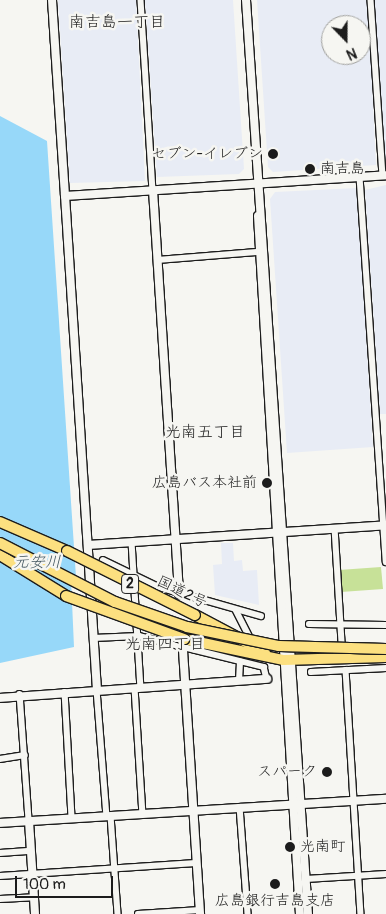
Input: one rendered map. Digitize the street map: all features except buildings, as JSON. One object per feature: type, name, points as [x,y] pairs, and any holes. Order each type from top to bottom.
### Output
[{"type":"highway","name":"国道2号","points":[[0,522],[67,551],[195,615],[257,651]]},
{"type":"highway","points":[[0,543],[115,602],[187,627],[279,646],[386,649]]},
{"type":"highway","name":"国道2号","points":[[0,555],[66,596],[183,644],[257,651],[288,660],[386,657]]},
{"type":"street","points":[[52,0],[93,638],[109,816],[116,869],[118,914]]},
{"type":"street","points":[[141,0],[174,540],[179,594]]},
{"type":"street","points":[[246,0],[284,532],[300,914]]},
{"type":"street","points":[[65,196],[384,175],[371,0]]},
{"type":"street","points":[[360,177],[386,562]]},
{"type":"street","points":[[258,184],[257,252],[275,532],[288,660]]},
{"type":"street","points":[[157,260],[257,252]]},
{"type":"street","points":[[88,545],[385,525]]},
{"type":"street","points":[[335,528],[342,644],[332,659],[346,670],[352,801],[361,914]]},
{"type":"street","points":[[132,542],[133,577],[139,636],[138,688],[143,814]]},
{"type":"street","points":[[103,560],[133,577],[179,594],[261,616]]},
{"type":"street","points":[[236,610],[257,651],[247,664]]},
{"type":"street","points":[[309,624],[386,625]]},
{"type":"street","points":[[0,698],[20,694],[267,679],[264,667],[247,664],[183,644],[139,636],[93,638]]},
{"type":"street","points":[[138,914],[200,912],[192,811],[183,644]]},
{"type":"street","points":[[240,662],[240,681]]},
{"type":"street","points":[[311,672],[386,668]]},
{"type":"street","points":[[65,692],[72,818]]},
{"type":"street","points":[[20,694],[35,914]]},
{"type":"street","points":[[0,759],[25,756]]},
{"type":"street","points":[[0,823],[296,803],[386,799]]},
{"type":"street","points":[[296,803],[306,879],[308,914]]},
{"type":"street","points":[[240,807],[248,914]]},
{"type":"street","points":[[0,853],[31,851]]},
{"type":"street","points":[[0,876],[196,863]]},
{"type":"street","points":[[306,879],[386,874]]},
{"type":"street","points":[[0,899],[34,897]]},
{"type":"shaded area","points":[[58,0],[136,0],[145,181],[70,183]]},
{"type":"shaded area","points":[[145,0],[233,0],[244,169],[239,174],[157,177]]},
{"type":"shaded area","points":[[257,0],[368,0],[369,15],[321,15],[321,65],[371,65],[371,62],[376,165],[273,172],[268,167]]},
{"type":"shaded area","points":[[374,0],[386,0],[386,164],[385,163]]},
{"type":"shaded area","points":[[386,185],[386,414],[380,414],[365,190]]},
{"type":"shaded area","points":[[357,188],[373,447],[287,453],[270,199],[275,192]]},
{"type":"shaded area","points":[[221,543],[233,543],[234,561],[242,560],[243,571],[257,570],[259,605],[215,595],[213,565],[222,564]]},
{"type":"green space","points":[[381,567],[383,589],[341,592],[339,570]]},
{"type":"water","name":"元安川","points":[[0,116],[47,141],[76,577],[71,579],[74,647],[0,663]]},
{"type":"place","name":"セブン-イレブン","points":[[273,154]]},
{"type":"place","name":"南吉島","points":[[310,169]]},
{"type":"place","name":"広島バス本社前","points":[[267,483]]},
{"type":"place","name":"スパーク","points":[[327,772]]},
{"type":"place","name":"光南町","points":[[290,847]]},
{"type":"place","name":"広島銀行吉島支店","points":[[275,884]]},
{"type":"district","name":"南吉島一丁目","points":[[117,22]]},
{"type":"district","name":"光南五丁目","points":[[205,432]]},
{"type":"district","name":"光南四丁目","points":[[165,644]]}]
